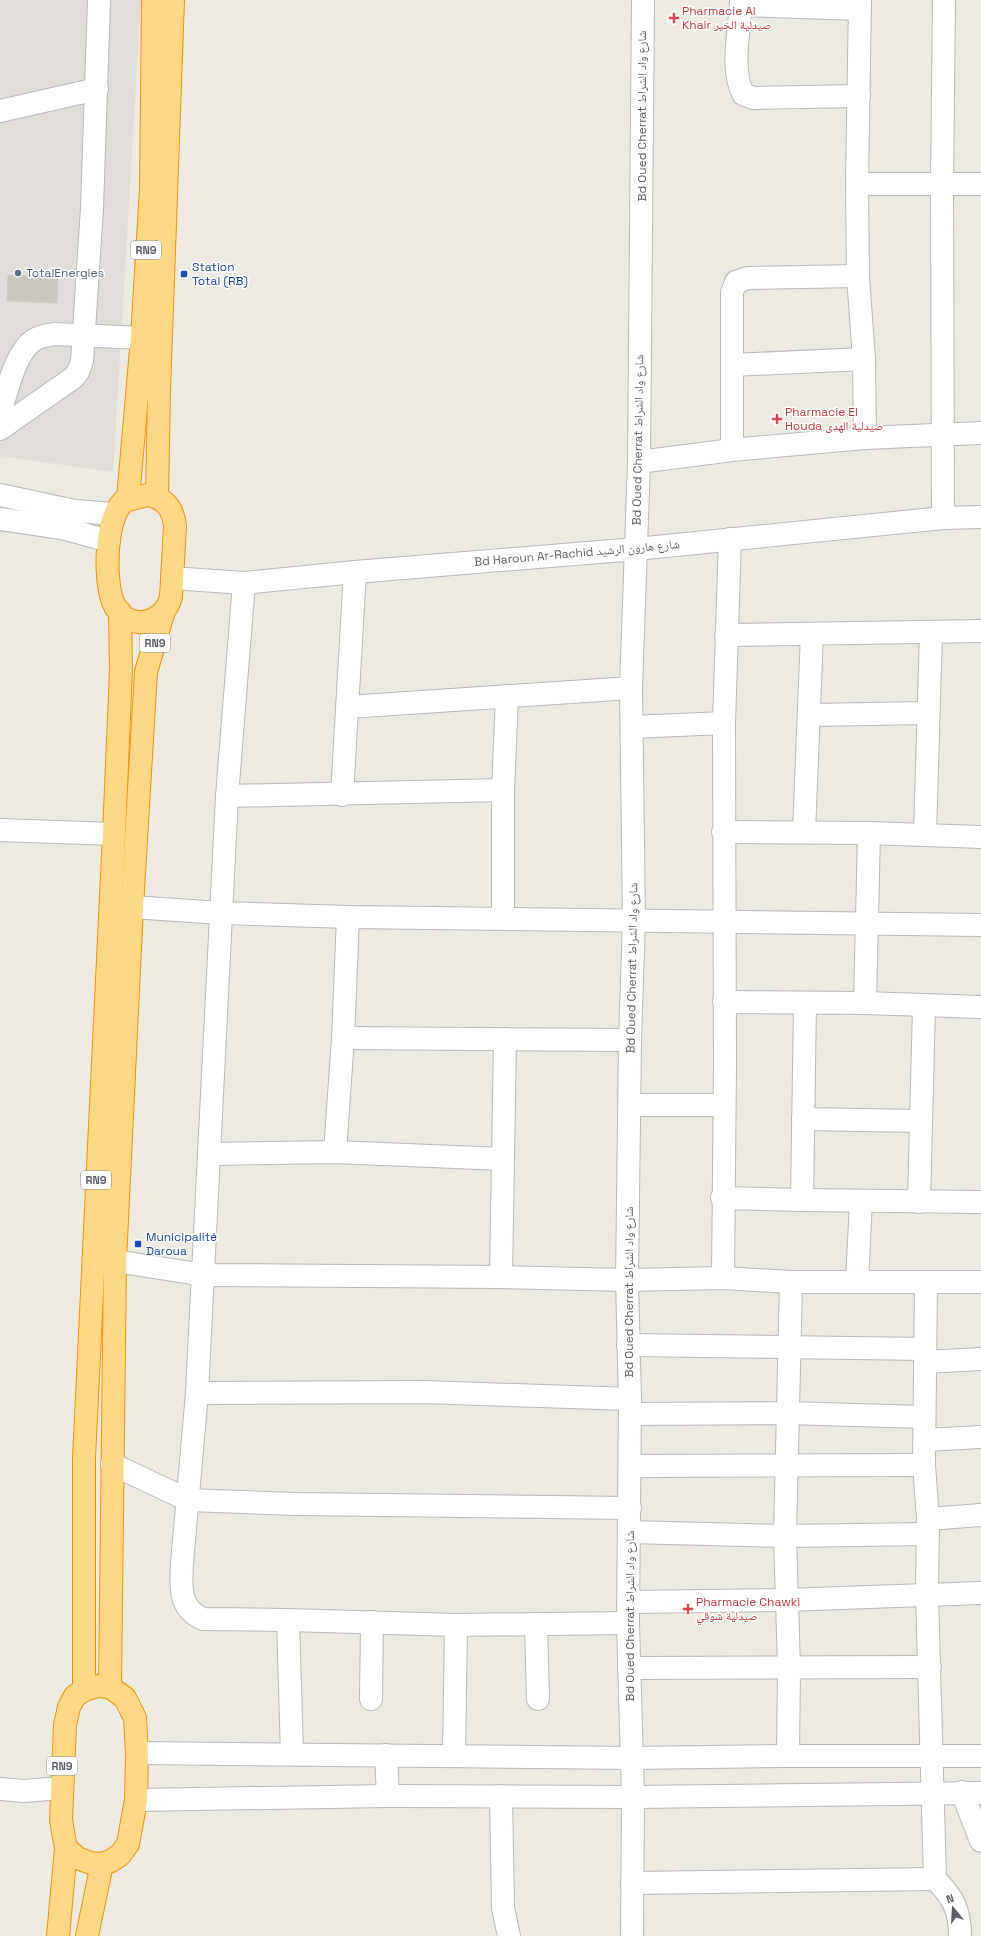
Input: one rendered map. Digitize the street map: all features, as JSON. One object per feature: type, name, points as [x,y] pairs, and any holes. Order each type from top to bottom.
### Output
[{"type":"highway","name":"RN9","points":[[153,0],[151,189],[142,338],[121,506],[109,541],[108,570],[110,593],[113,603],[120,612],[128,618],[141,622],[155,620],[163,614],[169,606],[172,596],[174,516],[165,502],[157,497],[159,391],[173,0]]},
{"type":"highway","points":[[121,506],[147,495],[157,497]]},
{"type":"highway","name":"RN9","points":[[58,1936],[66,1848],[61,1820],[61,1788],[65,1725],[69,1707],[75,1696],[84,1690],[84,1459],[121,670],[120,612]]},
{"type":"highway","name":"RN9","points":[[110,1687],[115,1261],[132,907],[146,672],[163,614]]},
{"type":"highway","points":[[66,1848],[77,1858],[90,1863],[102,1864],[111,1861],[120,1855],[128,1844],[136,1800],[137,1753],[135,1718],[131,1708],[125,1698],[110,1687],[98,1686],[84,1690]]},
{"type":"highway","points":[[87,1936],[102,1864]]},
{"type":"street","points":[[0,429],[73,378],[78,372],[82,361],[92,208],[99,0]]},
{"type":"street","name":"Bd Oued Cherrat شارع واد الشراط","points":[[632,1936],[633,1796],[628,1623],[630,1407],[627,1280],[630,1040],[634,920],[631,688],[639,462],[642,0]]},
{"type":"street","points":[[943,518],[942,184],[944,0]]},
{"type":"street","points":[[859,96],[752,98],[743,94],[738,84],[737,68],[741,2],[859,4],[859,96],[857,184],[858,276],[864,359],[865,438]]},
{"type":"street","points":[[0,110],[97,89]]},
{"type":"street","points":[[857,184],[981,184]]},
{"type":"street","points":[[732,450],[732,292],[736,282],[748,278],[858,276]]},
{"type":"street","points":[[0,413],[20,356],[26,346],[34,340],[44,335],[84,334],[142,338]]},
{"type":"street","points":[[732,365],[864,359]]},
{"type":"street","points":[[639,462],[732,450],[865,438],[981,433]]},
{"type":"street","points":[[0,496],[75,511],[121,506]]},
{"type":"street","name":"Bd Haroun Ar-Rachid شارع هارون الرشيد","points":[[172,578],[244,583],[355,572],[636,550],[943,518],[981,517]]},
{"type":"street","points":[[0,519],[62,528],[109,541]]},
{"type":"street","points":[[723,1278],[722,1198],[725,922],[723,832],[724,723],[730,539]]},
{"type":"street","points":[[342,794],[355,572]]},
{"type":"street","points":[[244,583],[227,796],[197,1393],[181,1589],[186,1606],[194,1615],[203,1619],[456,1625],[628,1623]]},
{"type":"street","points":[[726,635],[981,631]]},
{"type":"street","points":[[925,835],[930,632]]},
{"type":"street","points":[[804,832],[812,634]]},
{"type":"street","points":[[348,707],[631,688]]},
{"type":"street","points":[[503,918],[503,790],[507,696]]},
{"type":"street","points":[[809,715],[928,713]]},
{"type":"street","points":[[632,727],[724,723]]},
{"type":"street","points":[[227,796],[503,790]]},
{"type":"street","points":[[0,830],[114,834]]},
{"type":"street","points":[[723,832],[869,832],[981,837]]},
{"type":"street","points":[[864,1003],[865,922],[869,832]]},
{"type":"street","points":[[132,907],[221,913],[348,917],[725,922],[865,922],[981,925]]},
{"type":"street","points":[[335,1152],[343,1038],[348,917]]},
{"type":"street","points":[[724,1002],[805,1004],[864,1003],[981,1008]]},
{"type":"street","points":[[802,1200],[805,1004]]},
{"type":"street","points":[[919,1202],[924,1006]]},
{"type":"street","points":[[343,1038],[630,1040]]},
{"type":"street","points":[[501,1277],[505,1039]]},
{"type":"street","points":[[630,1105],[724,1104]]},
{"type":"street","points":[[803,1119],[920,1121]]},
{"type":"street","points":[[209,1154],[335,1152],[502,1159]]},
{"type":"street","points":[[722,1198],[981,1202]]},
{"type":"street","points":[[857,1282],[860,1201]]},
{"type":"street","points":[[115,1261],[204,1275],[501,1277],[627,1280],[723,1278],[791,1282],[981,1282]]},
{"type":"street","points":[[788,1756],[789,1668],[785,1536],[791,1282]]},
{"type":"street","points":[[926,1282],[924,1418],[926,1440],[924,1465],[928,1526],[927,1594],[935,1879],[948,1892],[957,1907],[960,1924],[960,1936]]},
{"type":"street","points":[[628,1345],[790,1348],[981,1359]]},
{"type":"street","points":[[197,1393],[423,1392],[630,1407],[924,1418]]},
{"type":"street","points":[[926,1440],[981,1437]]},
{"type":"street","points":[[112,1464],[188,1500],[297,1504],[630,1508]]},
{"type":"street","points":[[630,1466],[924,1465]]},
{"type":"street","points":[[629,1532],[785,1536],[928,1526],[981,1516]]},
{"type":"street","points":[[629,1602],[786,1600],[981,1592]]},
{"type":"street","points":[[288,1620],[292,1754]]},
{"type":"street","points":[[371,1700],[372,1622]]},
{"type":"street","points":[[536,1624],[538,1699]]},
{"type":"street","points":[[454,1755],[456,1625]]},
{"type":"street","points":[[630,1668],[930,1666]]},
{"type":"street","points":[[137,1753],[454,1755],[632,1758],[981,1756]]},
{"type":"street","points":[[386,1755],[388,1796]]},
{"type":"street","points":[[0,1789],[24,1791],[61,1788]]},
{"type":"street","points":[[136,1800],[388,1796],[633,1796],[971,1793],[981,1841]]},
{"type":"street","points":[[501,1796],[503,1908],[509,1936]]},
{"type":"street","points":[[632,1883],[935,1879]]},
{"type":"shaded area","points":[[0,0],[141,0],[113,472],[0,456]]},
{"type":"building","points":[[8,275],[58,277],[57,303],[7,301]]},
{"type":"place","name":"Pharmacie Al Khair صيدلية الخير","points":[[674,18]]},
{"type":"place","name":"TotalEnergies","points":[[18,273]]},
{"type":"place","name":"Station Total (RB)","points":[[184,274]]},
{"type":"place","name":"Pharmacie El Houda صيدلية الهدى","points":[[777,419]]},
{"type":"place","name":"Municipalité Daroua","points":[[138,1244]]},
{"type":"place","name":"Pharmacie Chawki صيدلية شوقي","points":[[688,1609]]}]
